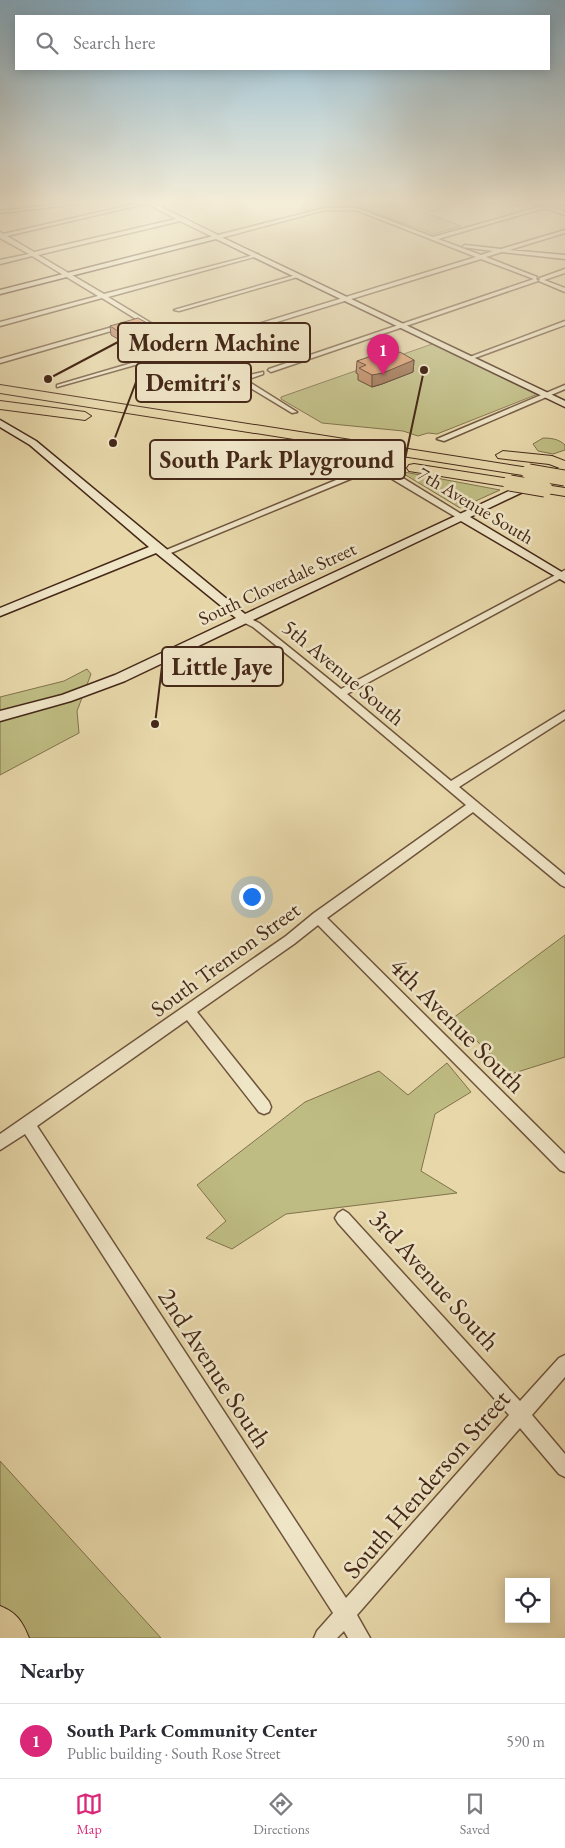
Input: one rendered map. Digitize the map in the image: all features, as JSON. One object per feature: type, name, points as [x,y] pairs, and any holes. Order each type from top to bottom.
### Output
[{"type":"highway","points":[[0,389],[565,478]]},
{"type":"highway","points":[[0,402],[214,436]]},
{"type":"highway","points":[[0,405],[98,418]]},
{"type":"highway","points":[[262,430],[547,460],[565,467]]},
{"type":"highway","points":[[388,464],[565,492]]},
{"type":"highway","points":[[0,1624],[11,1638]]},
{"type":"street","points":[[0,292],[60,276]]},
{"type":"street","points":[[68,276],[294,412]]},
{"type":"street","points":[[0,324],[177,276]]},
{"type":"street","points":[[177,310],[296,276]]},
{"type":"street","points":[[299,276],[565,404]]},
{"type":"street","points":[[59,386],[417,276]]},
{"type":"street","points":[[530,276],[565,290]]},
{"type":"street","points":[[271,370],[549,276]]},
{"type":"street","points":[[0,361],[150,318]]},
{"type":"street","points":[[470,358],[565,323]]},
{"type":"street","points":[[240,380],[261,373]]},
{"type":"street","points":[[441,439],[565,388]]},
{"type":"street","name":"5th Avenue South","points":[[0,423],[33,443],[244,619],[256,624],[565,882]]},
{"type":"street","name":"South Cloverdale Street","points":[[0,716],[42,706],[112,681],[565,467]]},
{"type":"street","points":[[0,612],[361,472]]},
{"type":"street","name":"7th Avenue South","points":[[395,477],[563,576]]},
{"type":"street","points":[[340,694],[563,576]]},
{"type":"street","points":[[450,787],[565,714]]},
{"type":"street","name":"South Trenton Street","points":[[0,1143],[189,1012],[473,806]]},
{"type":"street","name":"4th Avenue South","points":[[318,917],[565,1165]]},
{"type":"street","points":[[189,1012],[264,1106]]},
{"type":"street","name":"2nd Avenue South","points":[[28,1125],[360,1638]]},
{"type":"street","name":"3rd Avenue South","points":[[343,1218],[522,1415],[565,1468]]},
{"type":"street","name":"South Henderson Street","points":[[324,1638],[565,1364]]},
{"type":"shaded area","points":[[435,343],[538,394],[437,434],[428,433],[418,436],[403,431],[322,423],[281,399],[281,397]]},
{"type":"shaded area","points":[[543,438],[560,441],[565,445],[565,450],[553,454],[538,451],[533,444]]},
{"type":"shaded area","points":[[399,471],[500,490],[460,508]]},
{"type":"shaded area","points":[[87,669],[91,674],[77,711],[79,733],[0,775],[0,697],[64,681]]},
{"type":"shaded area","points":[[565,935],[565,1057],[511,1074],[453,1018]]},
{"type":"shaded area","points":[[447,1063],[471,1092],[435,1114],[421,1171],[457,1193],[286,1214],[232,1249],[206,1238],[226,1221],[197,1185],[305,1102],[379,1071],[408,1095]]},
{"type":"shaded area","points":[[0,1461],[161,1638],[0,1638]]},
{"type":"building","points":[[138,318],[156,328],[127,337],[110,326]]},
{"type":"building","points":[[383,352],[391,356],[400,352],[414,360],[383,373],[372,375],[359,368],[366,365],[357,361]]},
{"type":"place","name":"South Park Playground","points":[[424,370]]},
{"type":"place","name":"South Park Community Center","points":[[383,375]]},
{"type":"place","name":"Modern Machine","points":[[48,379]]},
{"type":"place","name":"Demitri's","points":[[113,443]]},
{"type":"place","name":"Little Jaye","points":[[155,724]]}]
